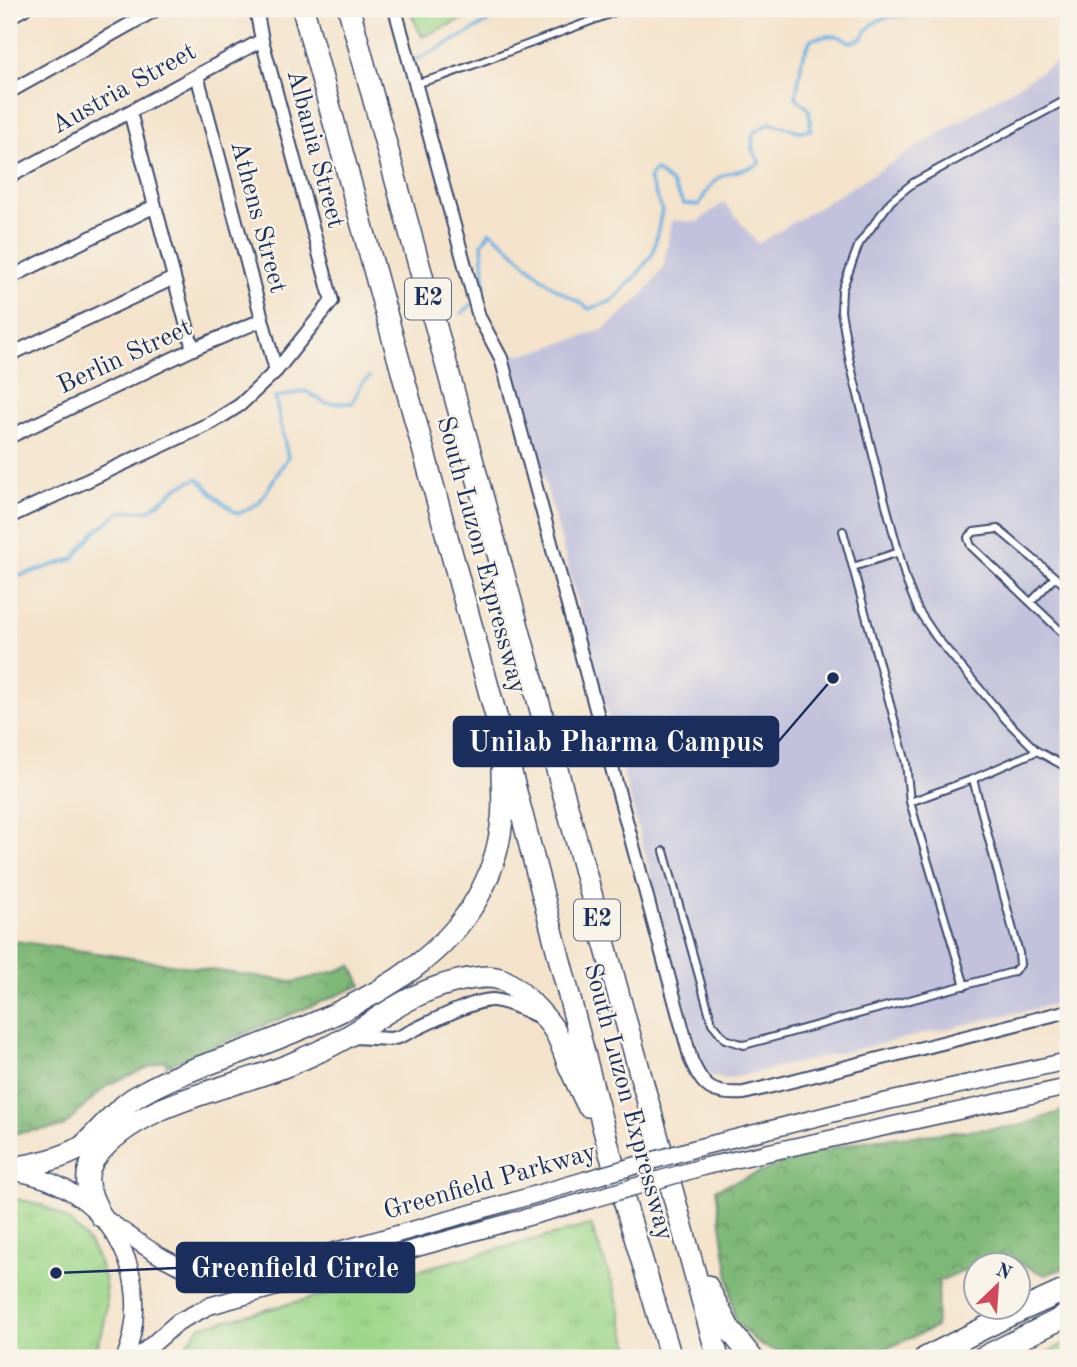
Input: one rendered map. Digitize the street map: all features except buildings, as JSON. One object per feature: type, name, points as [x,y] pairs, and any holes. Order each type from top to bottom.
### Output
[{"type":"highway","name":"South Luzon Expressway","points":[[303,9],[502,738],[610,1153],[671,1358]]},
{"type":"highway","name":"South Luzon Expressway","points":[[349,9],[718,1358]]},
{"type":"highway","points":[[9,1170],[47,1162],[82,1147],[124,1105],[145,1091],[174,1077],[288,1034],[362,1000],[435,953],[467,916],[492,863],[502,819],[502,738]]},
{"type":"highway","points":[[101,1216],[88,1189],[87,1175],[100,1152],[121,1133],[161,1110],[266,1075],[337,1042],[407,998],[451,982],[481,976],[501,979],[520,993],[556,1033],[610,1153]]},
{"type":"highway","points":[[688,1251],[730,1330],[752,1358]]},
{"type":"highway","points":[[925,1358],[1068,1289]]},
{"type":"highway","points":[[982,1358],[1068,1315]]},
{"type":"main road","name":"Greenfield Parkway","points":[[101,1216],[157,1253],[185,1267],[210,1275],[230,1276],[282,1266],[700,1147],[843,1111],[1068,1061]]},
{"type":"main road","name":"Greenfield Parkway","points":[[137,1358],[178,1322],[209,1306],[706,1166],[1068,1087]]},
{"type":"main road","points":[[9,1170],[55,1183],[78,1196],[101,1216],[123,1250],[134,1289],[134,1326],[125,1358]]},
{"type":"street","points":[[9,17],[24,9]]},
{"type":"street","points":[[9,92],[157,9]]},
{"type":"street","name":"Albania Street","points":[[256,9],[332,301],[276,371]]},
{"type":"street","points":[[395,9],[470,288],[479,317],[501,358],[691,1059],[701,1080],[710,1090],[724,1094],[744,1093],[1068,1011]]},
{"type":"street","name":"Austria Street","points":[[9,177],[262,40]]},
{"type":"street","name":"Athens Street","points":[[197,75],[276,371]]},
{"type":"street","points":[[130,113],[193,349]]},
{"type":"street","points":[[9,278],[155,206]]},
{"type":"street","points":[[9,355],[174,278]]},
{"type":"street","name":"Berlin Street","points":[[9,437],[193,349],[262,320]]},
{"type":"street","points":[[9,517],[213,422],[240,405],[276,371]]},
{"type":"street","points":[[337,1042],[363,1036],[390,1039],[399,1037],[473,1004],[491,1000],[522,1009],[545,1020]]},
{"type":"lane","points":[[414,84],[443,76],[623,9]]},
{"type":"lane","points":[[1068,99],[913,183],[891,201],[859,244],[850,263],[842,290],[841,312],[850,363],[899,552],[918,610],[936,637],[1007,721],[1037,751],[1068,768]]},
{"type":"lane","points":[[1068,588],[998,529],[970,534],[968,542],[971,546],[1068,638]]},
{"type":"lane","points":[[843,531],[906,763],[910,802],[965,986]]},
{"type":"lane","points":[[853,567],[899,552]]},
{"type":"lane","points":[[1031,602],[1055,577]]},
{"type":"lane","points":[[910,802],[973,779],[1037,751]]},
{"type":"lane","points":[[664,851],[712,1023],[725,1039],[744,1045],[965,986],[1013,972],[1020,965],[973,779]]},
{"type":"shaded area","points":[[1068,55],[1068,1001],[727,1079],[712,1076],[703,1069],[511,355],[534,352],[603,330],[641,297],[663,269],[672,220],[697,222],[724,202],[758,244]]},
{"type":"green space","points":[[409,9],[474,9],[476,13],[422,37]]},
{"type":"green space","points":[[9,940],[294,982],[351,965],[362,985],[166,1066],[165,1060],[107,1085],[63,1127],[9,1134]]},
{"type":"green space","points":[[1068,1109],[1068,1267],[1045,1275],[1032,1269],[1032,1252],[962,1252],[962,1271],[939,1281],[936,1327],[876,1353],[848,1358],[800,1358],[760,1345],[735,1321],[716,1189],[808,1154],[869,1140],[1019,1126]]},
{"type":"green space","points":[[9,1199],[37,1204],[62,1216],[81,1233],[95,1254],[104,1279],[106,1305],[102,1332],[91,1358],[9,1358]]},
{"type":"green space","points":[[591,1225],[614,1288],[632,1358],[175,1358],[200,1327]]},
{"type":"green space","points":[[1068,1342],[1068,1358],[1036,1358]]},
{"type":"waterway","points":[[414,61],[508,9]]},
{"type":"waterway","points":[[478,296],[485,287],[482,244],[490,231],[548,283],[589,309],[612,301],[637,275],[653,253],[662,210],[649,179],[655,170],[672,184],[684,204],[699,205],[705,193],[720,177],[760,163],[752,149],[753,133],[770,123],[799,131],[811,130],[809,110],[796,97],[802,59],[811,39],[836,36],[850,42],[861,39],[869,28],[884,18],[930,9]]},
{"type":"waterway","points":[[462,313],[471,305]]},
{"type":"waterway","points":[[9,579],[73,559],[94,533],[120,512],[150,510],[178,487],[198,478],[218,499],[238,514],[259,503],[288,457],[275,398],[306,391],[325,403],[352,403],[362,383],[370,377]]},
{"type":"place","name":"Unilab Pharma Campus","points":[[833,678]]},
{"type":"place","name":"Greenfield Circle","points":[[56,1273]]}]
